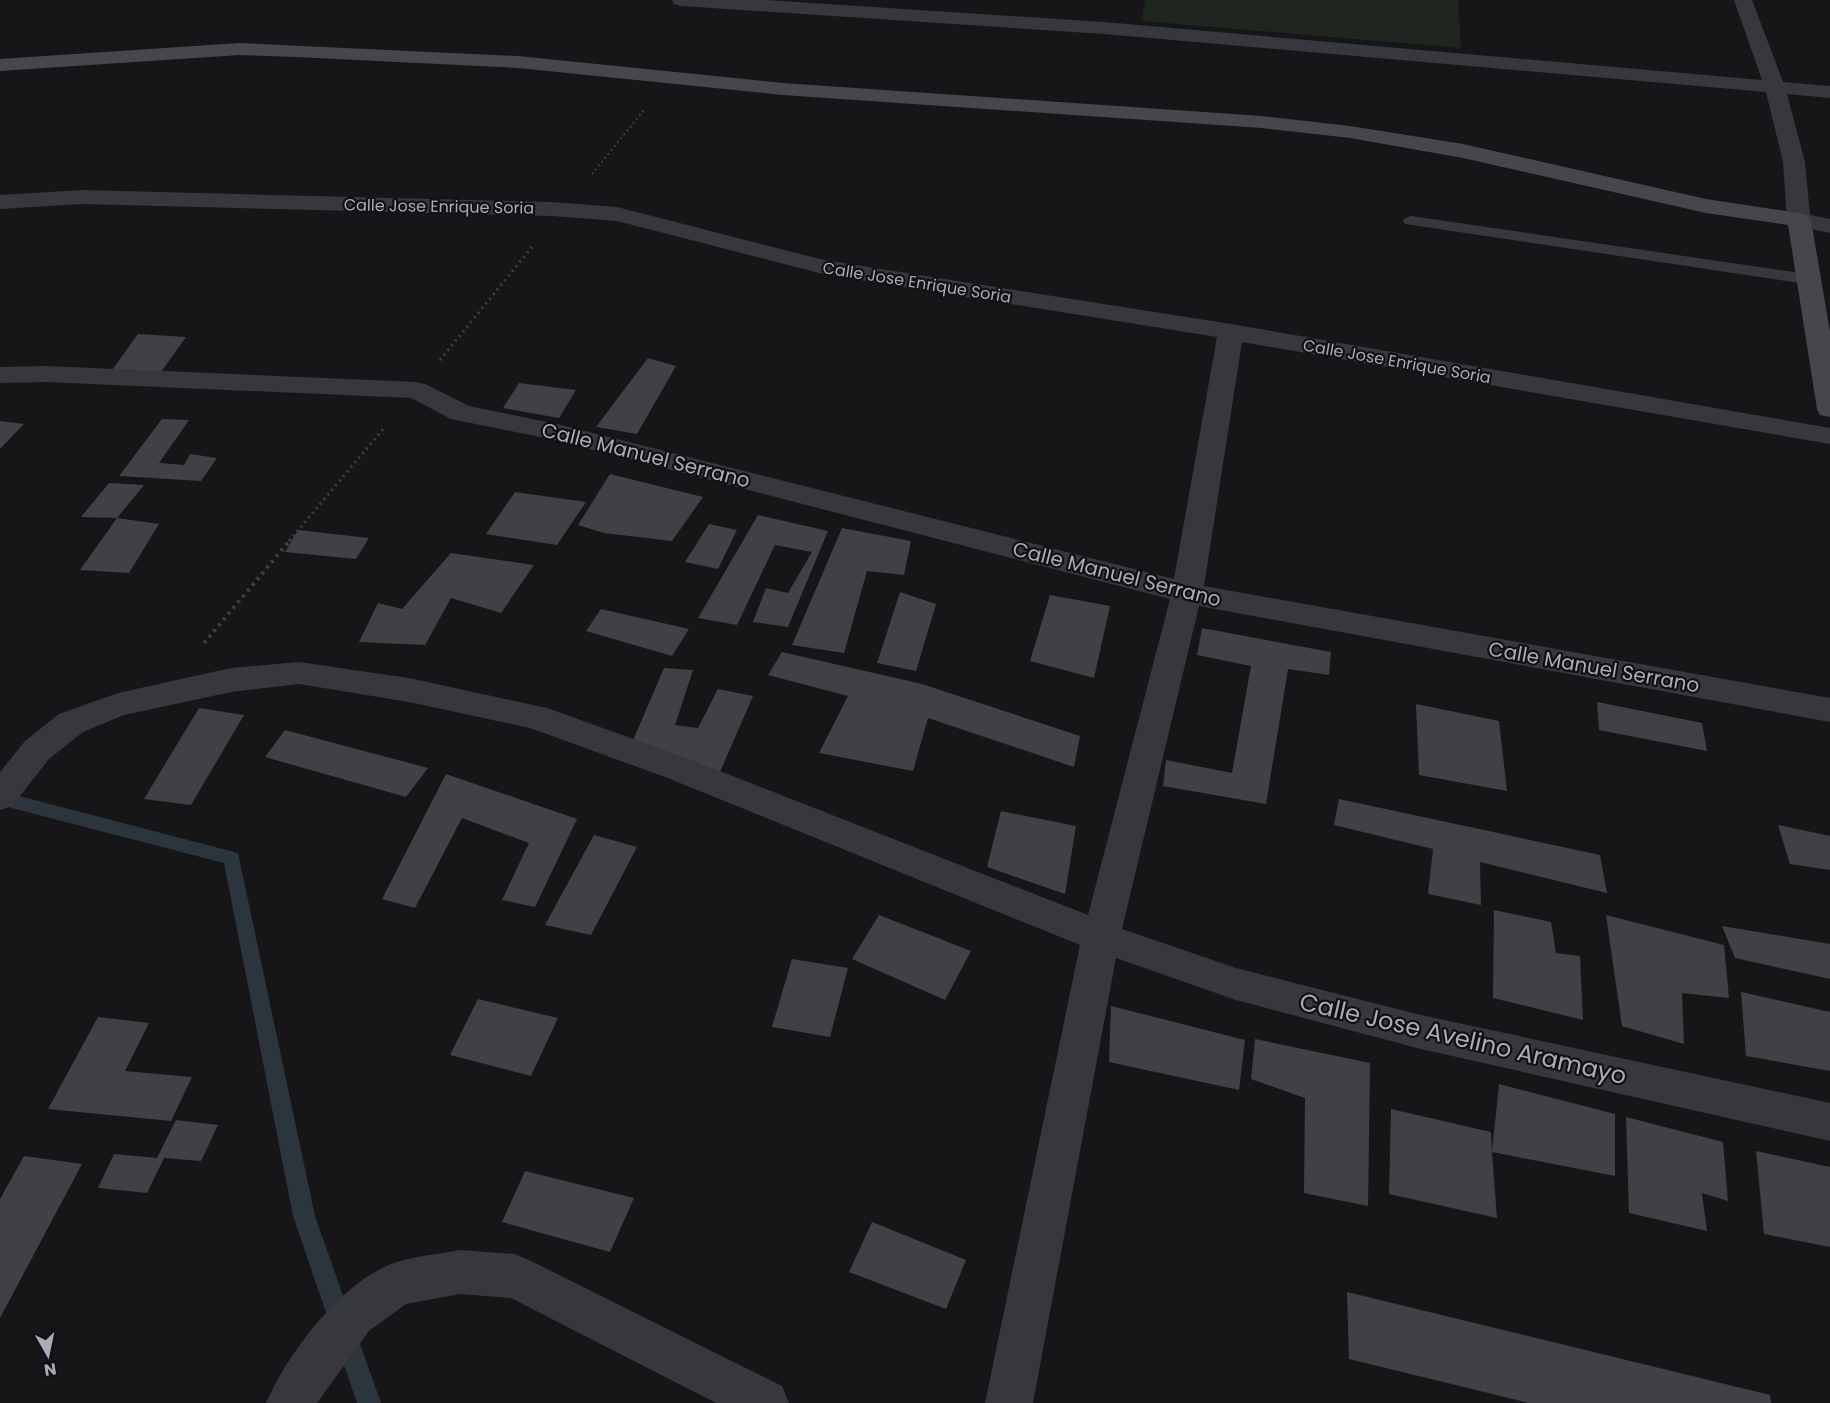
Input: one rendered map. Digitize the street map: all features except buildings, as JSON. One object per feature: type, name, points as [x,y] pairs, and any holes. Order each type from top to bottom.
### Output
[{"type":"street","points":[[681,0],[1104,28],[1830,92]]},
{"type":"street","points":[[1743,0],[1775,88],[1794,162],[1798,220],[1830,409]]},
{"type":"street","points":[[0,65],[240,49],[296,51],[588,67],[634,75],[783,89],[1262,122],[1350,132],[1463,151],[1706,206],[1830,226]]},
{"type":"street","name":"Calle Jose Enrique Soria","points":[[0,202],[82,197],[562,210],[617,214],[824,267],[1231,332],[1830,436]]},
{"type":"street","points":[[1009,1403],[1101,937],[1186,594],[1231,332]]},
{"type":"street","points":[[0,375],[46,374],[416,390]]},
{"type":"street","name":"Calle Manuel Serrano","points":[[416,390],[461,413],[568,434],[1186,594],[1830,710]]},
{"type":"street","name":"Calle Jose Avelino Aramayo","points":[[0,797],[37,750],[71,723],[118,705],[231,680],[299,673],[409,690],[535,717],[677,768],[1101,937],[1236,984],[1421,1032],[1830,1122]]},
{"type":"street","points":[[290,1403],[313,1367],[353,1315],[397,1284],[460,1272],[515,1276],[765,1403]]},
{"type":"lane","points":[[1412,221],[1807,279]]},
{"type":"path","points":[[201,646],[416,390],[562,210]]},
{"type":"shaded area","points":[[1145,0],[1458,0],[1461,48],[1142,21]]},
{"type":"waterway","points":[[0,798],[232,858],[304,1216],[369,1403]]}]
